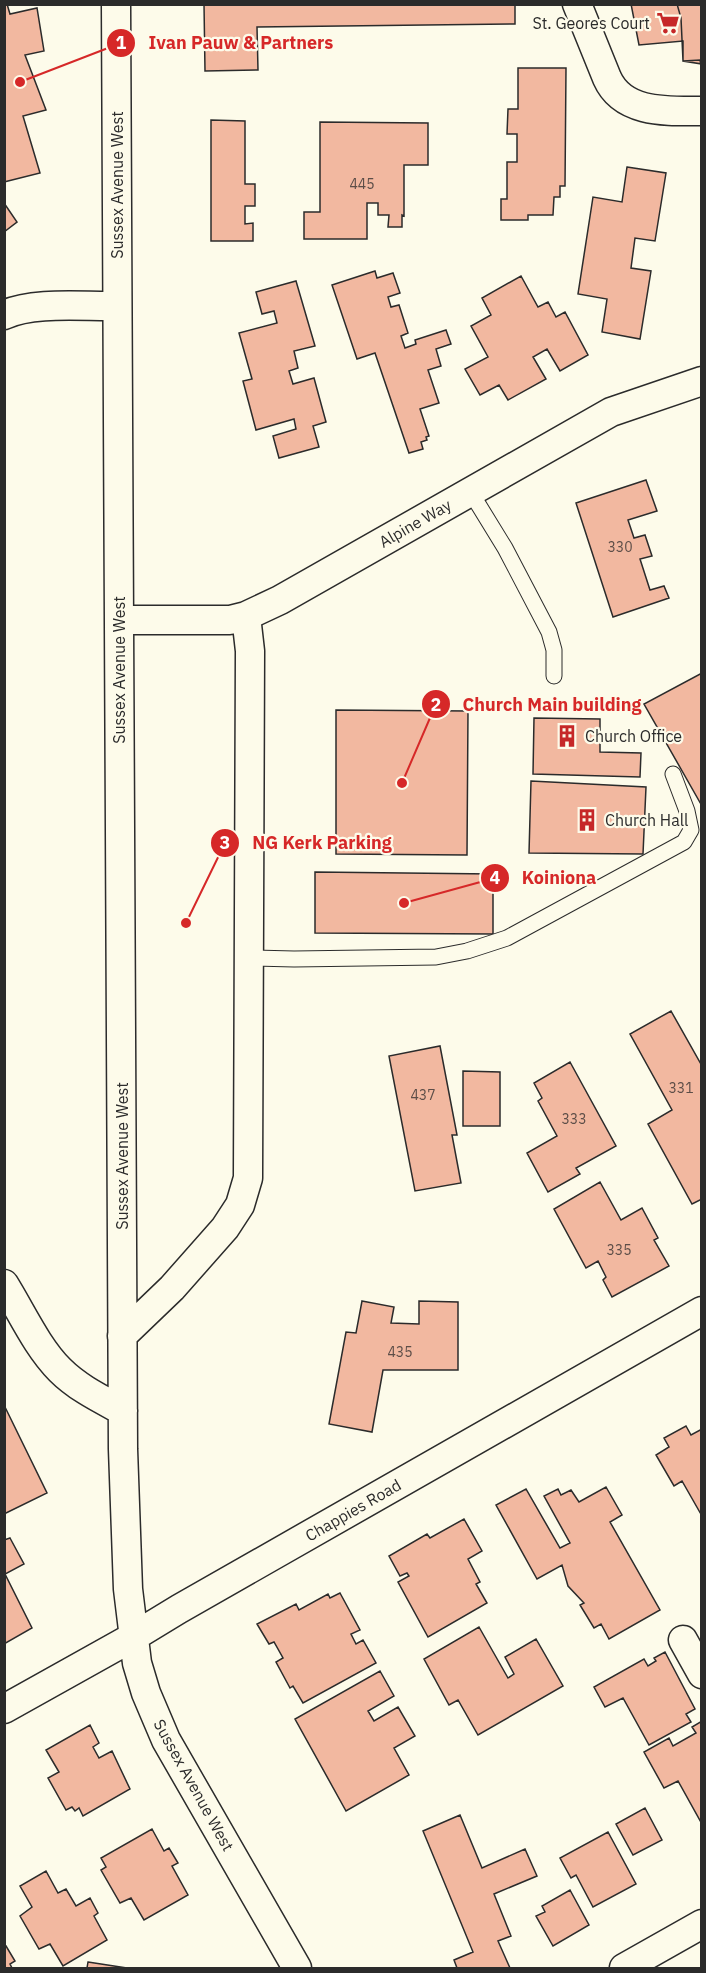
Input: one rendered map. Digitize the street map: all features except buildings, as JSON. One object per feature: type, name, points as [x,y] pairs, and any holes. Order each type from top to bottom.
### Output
[{"type":"street","name":"Sussex Avenue West","points":[[116,4],[122,1336],[124,1526],[133,1638],[143,1683],[166,1740],[297,1968]]},
{"type":"street","points":[[577,4],[607,78],[618,95],[642,107],[665,111],[702,111]]},
{"type":"street","points":[[4,315],[22,309],[117,306]]},
{"type":"street","name":"Alpine Way","points":[[119,620],[211,621],[246,616],[280,600],[611,412],[702,381]]},
{"type":"street","points":[[122,1336],[172,1288],[218,1236],[236,1212],[244,1196],[249,1170],[250,651],[246,616]]},
{"type":"street","points":[[4,1284],[41,1346],[61,1371],[92,1395],[123,1411]]},
{"type":"street","name":"Chappies Road","points":[[4,1708],[133,1638],[179,1609],[702,1311]]},
{"type":"street","points":[[683,1640],[702,1674]]},
{"type":"street","points":[[624,1968],[702,1924]]},
{"type":"lane","points":[[470,491],[505,548],[549,632],[554,651],[554,676]]},
{"type":"lane","points":[[249,958],[436,957],[467,951],[507,938],[684,842],[691,830],[687,811],[673,774]]},
{"type":"place","name":"St. Geores Court","points":[[668,23]]},
{"type":"place","name":"Ivan Pauw & Partners","points":[[20,82]]},
{"type":"place","name":"Church Office","points":[[567,736]]},
{"type":"place","name":"Church Main building","points":[[402,783]]},
{"type":"place","name":"Church Hall","points":[[587,820]]},
{"type":"place","name":"Koiniona","points":[[404,903]]},
{"type":"place","name":"NG Kerk Parking","points":[[186,923]]}]
